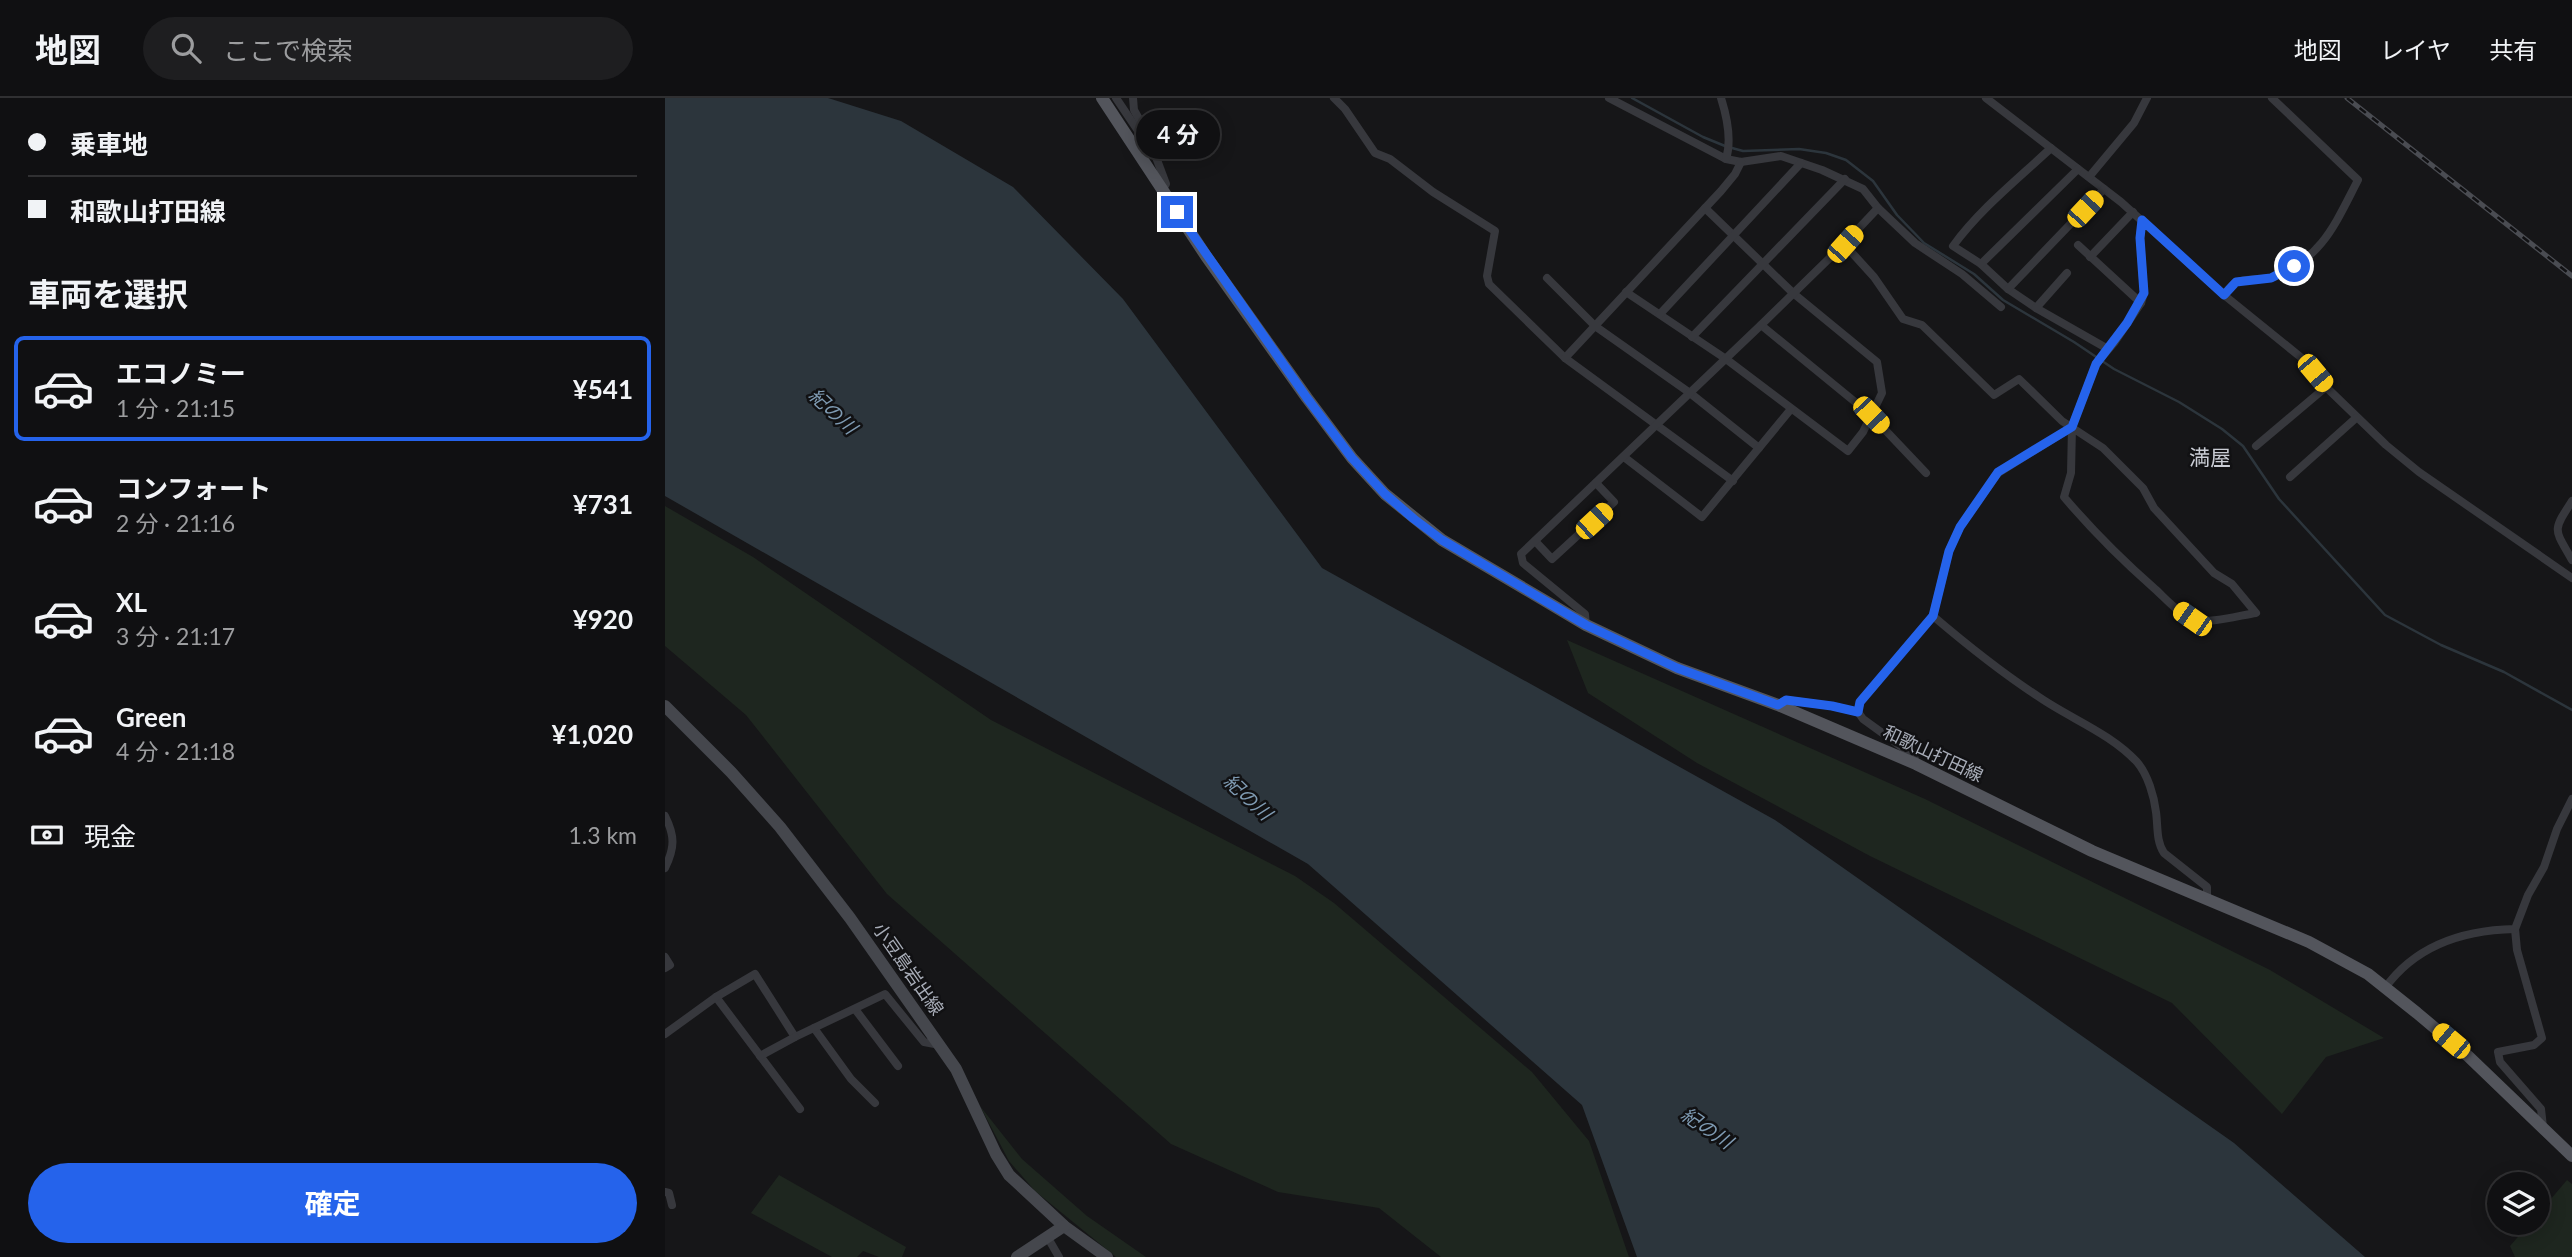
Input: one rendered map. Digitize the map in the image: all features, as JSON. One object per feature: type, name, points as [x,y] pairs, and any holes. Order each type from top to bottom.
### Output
[{"type":"main road","name":"和歌山打田線","points":[[1102,98],[1162,190],[1352,458],[1385,494],[1442,540],[1586,625],[1677,668],[1778,705],[1916,764],[2092,851],[2309,942],[2368,974],[2468,1056],[2572,1155]]},
{"type":"main road","name":"小豆島岩出線","points":[[665,706],[731,772],[780,827],[850,918],[956,1069],[996,1154],[1009,1175],[1065,1226],[1107,1257]]},
{"type":"main road","points":[[1017,1257],[1065,1226]]},
{"type":"street","points":[[1116,98],[1143,143],[1153,151]]},
{"type":"street","points":[[1133,98],[1134,110],[1147,133],[1165,184],[1162,190]]},
{"type":"street","points":[[1334,98],[1345,109],[1375,153],[1390,159],[1444,199],[1495,231],[1487,276],[1489,284],[1565,358],[1733,481]]},
{"type":"street","points":[[1609,98],[1741,162],[1781,156],[1845,179],[1863,189],[1878,208],[1915,243],[1962,274],[2001,307]]},
{"type":"street","points":[[1721,98],[1727,115],[1727,157]]},
{"type":"street","points":[[1986,98],[2133,212],[2224,295],[2303,359],[2326,387],[2386,445],[2419,472],[2572,578]]},
{"type":"street","points":[[2089,177],[2134,123],[2147,98]]},
{"type":"street","points":[[2224,295],[2236,282],[2271,278],[2304,262],[2331,230],[2358,180],[2272,98]]},
{"type":"street","points":[[2051,148],[1994,201],[1953,246],[1981,264],[2008,289],[2105,352]]},
{"type":"street","points":[[1565,358],[1705,208],[1735,174],[1741,162]]},
{"type":"street","points":[[1660,314],[1801,163]]},
{"type":"street","points":[[1981,264],[2078,169]]},
{"type":"street","points":[[1692,337],[1845,179]]},
{"type":"street","points":[[2008,289],[2104,189]]},
{"type":"street","points":[[1626,292],[1726,359],[1848,451],[1863,432],[1882,393],[1877,362],[1793,293],[1705,208]]},
{"type":"street","points":[[1586,625],[1585,614],[1523,563],[1521,554],[1761,326],[1878,208]]},
{"type":"street","points":[[2090,257],[2133,212]]},
{"type":"street","points":[[1845,244],[1874,277],[1903,319],[1922,325],[1994,395],[2019,379],[2062,421],[2072,427],[2103,448],[2143,488],[2154,508],[2214,572],[2232,584],[2256,613],[2202,622],[2192,619],[2175,607],[2096,534],[2064,497],[2071,473],[2072,427],[2096,364],[2141,303],[2144,293],[2140,238],[2142,220]]},
{"type":"street","points":[[2078,245],[2141,303]]},
{"type":"street","points":[[2036,308],[2067,273]]},
{"type":"street","points":[[1547,278],[1595,326],[1690,393],[1759,448]]},
{"type":"street","points":[[1761,326],[1871,415],[1926,473]]},
{"type":"street","points":[[2256,446],[2326,387]]},
{"type":"street","points":[[1624,457],[1702,517],[1791,409]]},
{"type":"street","points":[[2290,477],[2356,418]]},
{"type":"street","points":[[1858,712],[1860,702],[1933,616],[1949,551],[1960,527],[1998,472],[2072,427]]},
{"type":"street","points":[[1535,541],[1552,559],[1614,502],[1596,483]]},
{"type":"street","points":[[2572,501],[2556,526],[2557,535],[2572,560]]},
{"type":"street","points":[[1933,616],[2041,699],[2106,736],[2138,763],[2156,809],[2159,846],[2207,887],[2207,900]]},
{"type":"street","points":[[1778,705],[1786,700],[1858,712],[1863,719],[1914,756],[1916,764]]},
{"type":"street","points":[[2543,1127],[2541,1109],[2500,1062],[2498,1052],[2534,1045],[2542,1038],[2517,950],[2515,929],[2572,799]]},
{"type":"street","points":[[665,816],[673,832],[671,854],[665,868]]},
{"type":"street","points":[[2385,988],[2395,973],[2437,943],[2490,929],[2515,929]]},
{"type":"street","points":[[665,957],[670,965],[665,968]]},
{"type":"street","points":[[666,1032],[755,974],[795,1037]]},
{"type":"street","points":[[760,1056],[885,994],[924,1042],[940,1045]]},
{"type":"street","points":[[716,997],[800,1109]]},
{"type":"street","points":[[855,1009],[898,1066]]},
{"type":"street","points":[[814,1028],[851,1079],[875,1103]]},
{"type":"street","points":[[665,1192],[669,1193],[672,1205]]},
{"type":"street","points":[[1048,1238],[1059,1257]]},
{"type":"shaded area","points":[[665,506],[753,557],[991,720],[1295,876],[1334,903],[1532,1072],[1589,1141],[1629,1257],[1441,1257],[1379,1208],[1278,1192],[1171,1144],[887,894],[746,715],[665,646]]},
{"type":"shaded area","points":[[1567,640],[1925,799],[2270,970],[2384,1038],[2326,1057],[2282,1114],[2172,1003],[1870,856],[1697,763],[1588,693]]},
{"type":"shaded area","points":[[980,1106],[1022,1159],[1087,1216],[1146,1257],[1116,1257],[1035,1191],[1009,1161]]},
{"type":"shaded area","points":[[779,1175],[906,1247],[902,1257],[879,1257],[863,1251],[857,1257],[832,1257],[751,1213]]},
{"type":"shaded area","points":[[2567,1180],[2572,1184],[2572,1257],[2515,1257],[2510,1246],[2520,1235],[2550,1235],[2550,1200]]},
{"type":"water","name":"紀の川","points":[[665,98],[828,98],[901,121],[1013,187],[1123,299],[1322,568],[1775,820],[2234,1143],[2365,1257],[1637,1257],[1582,1105],[1308,864],[665,496]]},
{"type":"waterway","points":[[1632,98],[1725,146]]},
{"type":"waterway","points":[[1732,148],[1743,151],[1799,149],[1826,153],[1846,160],[1873,181],[1897,215],[1924,243],[1974,274],[2003,300],[2114,369],[2179,402],[2222,429],[2243,446],[2279,499],[2385,615],[2441,645],[2504,672],[2572,710]]},
{"type":"railway","points":[[2347,98],[2572,276]]},
{"type":"district","name":"満屋","points":[[2210,458]]},
{"type":"route","points":[[1177,212],[1352,458],[1385,494],[1442,540],[1586,625],[1677,668],[1778,705],[1786,700],[1858,712],[1860,702],[1933,616],[1949,551],[1960,527],[1998,472],[2072,427],[2096,364],[2141,303],[2144,293],[2140,238],[2142,220],[2224,295],[2236,282],[2271,278],[2294,266]]}]
